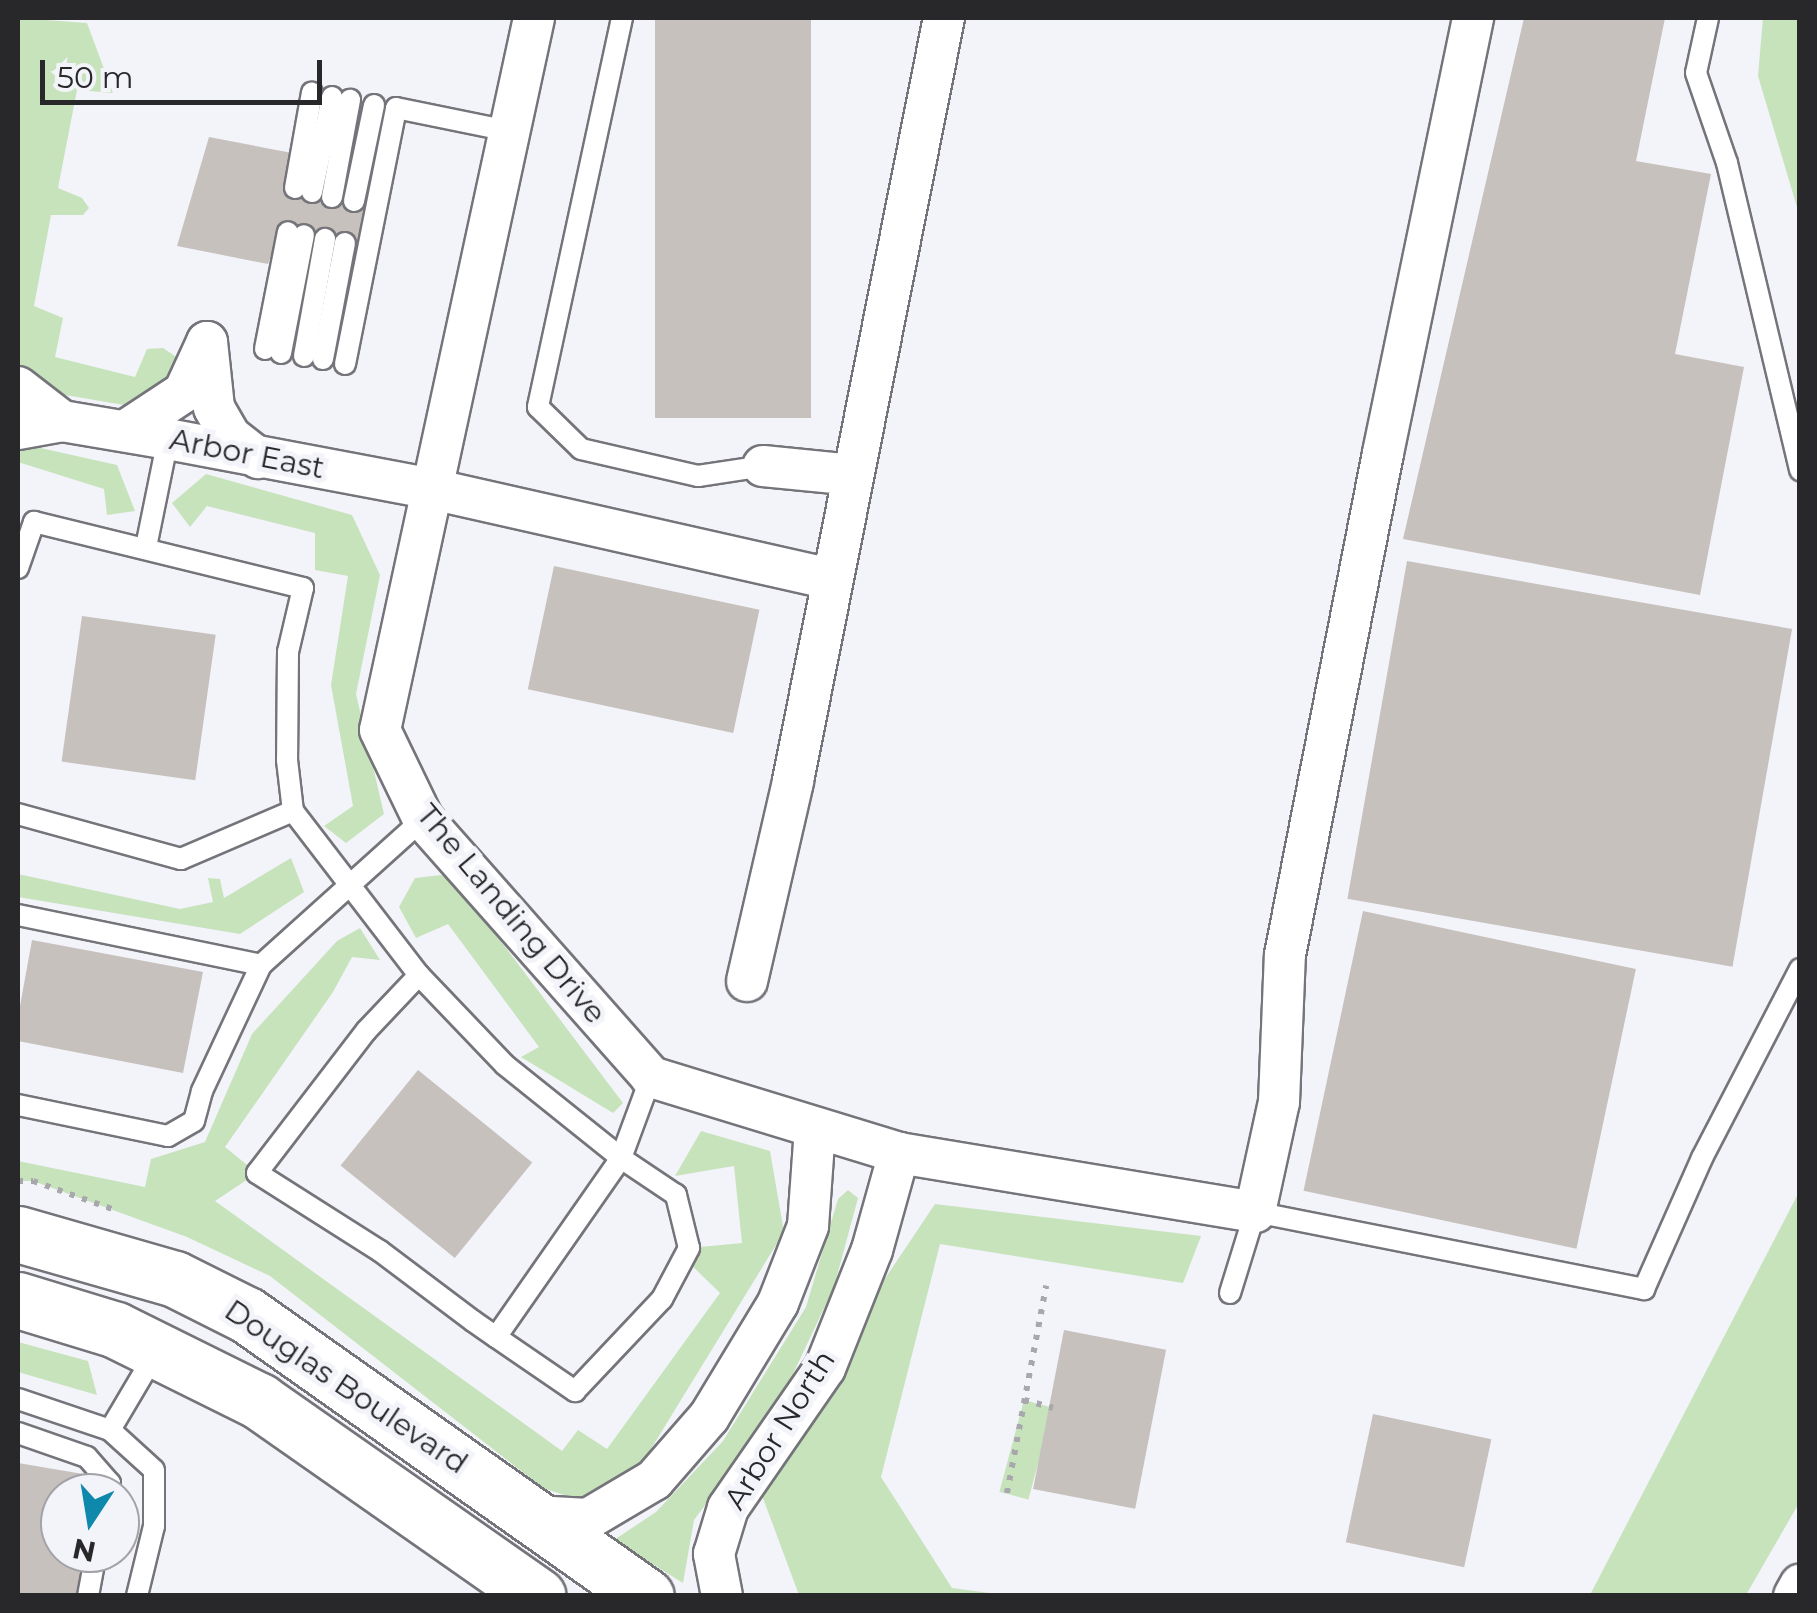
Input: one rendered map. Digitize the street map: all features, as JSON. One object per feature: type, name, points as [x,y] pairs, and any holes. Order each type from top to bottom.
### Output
[{"type":"main road","name":"Douglas Boulevard","points":[[18,1234],[175,1279],[248,1315],[646,1596]]},
{"type":"main road","name":"Douglas Boulevard","points":[[18,1300],[148,1344],[259,1401],[537,1596]]},
{"type":"main road","points":[[18,1308],[148,1344]]},
{"type":"street","name":"The Landing Drive","points":[[534,18],[380,730],[423,819],[651,1077]]},
{"type":"street","points":[[747,982],[793,781],[944,18]]},
{"type":"street","points":[[651,1077],[899,1153],[1255,1212],[1279,1102],[1286,954],[1382,452],[1474,18]]},
{"type":"street","points":[[125,431],[184,392],[207,342],[214,408],[230,436],[258,458]]},
{"type":"street","points":[[18,387],[62,421]]},
{"type":"street","points":[[18,429],[62,421]]},
{"type":"street","name":"Arbor East","points":[[62,421],[432,488],[832,578]]},
{"type":"street","points":[[763,466],[852,475]]},
{"type":"street","points":[[534,1516],[588,1520],[654,1480],[709,1417],[778,1302],[808,1226],[815,1128]]},
{"type":"street","name":"Arbor North","points":[[722,1596],[714,1554],[728,1508],[825,1368],[872,1250],[899,1153]]},
{"type":"street","points":[[1794,1596],[1800,1585]]},
{"type":"lane","points":[[622,18],[538,407],[581,449],[698,476],[763,466]]},
{"type":"lane","points":[[1708,18],[1696,73],[1727,162],[1800,470]]},
{"type":"lane","points":[[331,97],[313,192],[331,97]]},
{"type":"lane","points":[[385,106],[509,131]]},
{"type":"lane","points":[[354,202],[385,106]]},
{"type":"lane","points":[[345,364],[385,106]]},
{"type":"lane","points":[[273,351],[316,237],[314,358]]},
{"type":"lane","points":[[146,547],[168,439]]},
{"type":"lane","points":[[18,568],[34,522],[303,588],[288,652],[292,811],[419,975],[505,1065],[621,1158],[676,1195],[689,1248],[662,1298],[576,1392],[380,1251],[257,1174],[366,1031],[419,975]]},
{"type":"lane","points":[[18,814],[181,858],[292,811]]},
{"type":"lane","points":[[18,1106],[168,1136],[194,1121],[202,1091],[262,965],[423,819]]},
{"type":"lane","points":[[18,915],[262,965]]},
{"type":"lane","points":[[1230,1293],[1255,1212],[1644,1289],[1702,1158],[1800,968]]},
{"type":"lane","points":[[496,1338],[621,1158],[651,1077]]},
{"type":"lane","points":[[110,1430],[148,1344]]},
{"type":"lane","points":[[18,1399],[110,1430],[154,1470],[154,1526],[136,1596]]},
{"type":"lane","points":[[18,1433],[87,1457],[101,1473]]},
{"type":"path","points":[[1006,1492],[1046,1286]]},
{"type":"path","points":[[1024,1400],[1053,1408]]},
{"type":"green space","points":[[18,18],[87,23],[113,93],[77,90],[58,188],[82,198],[89,208],[83,215],[51,215],[34,306],[63,318],[55,357],[135,377],[147,349],[163,348],[181,360],[165,390],[130,406],[18,387]]},
{"type":"green space","points":[[1763,18],[1799,18],[1799,214],[1758,76]]},
{"type":"green space","points":[[18,443],[117,465],[135,511],[107,515],[104,489],[18,462]]},
{"type":"green space","points":[[206,474],[352,515],[380,575],[356,694],[384,814],[346,843],[324,826],[353,806],[331,685],[348,576],[315,570],[315,533],[207,506],[190,527],[172,503]]},
{"type":"green space","points":[[291,858],[304,892],[240,934],[18,897],[18,874],[180,909],[213,902],[208,878],[220,879],[224,898]]},
{"type":"green space","points":[[450,874],[623,1103],[613,1113],[521,1057],[539,1047],[448,924],[416,938],[399,907],[415,878]]},
{"type":"green space","points":[[360,928],[380,960],[352,957],[333,992],[225,1147],[257,1173],[215,1201],[562,1451],[578,1430],[607,1449],[720,1293],[684,1258],[689,1248],[742,1243],[734,1166],[675,1176],[701,1131],[770,1151],[784,1232],[638,1470],[579,1500],[543,1488],[270,1276],[187,1237],[33,1181],[18,1181],[18,1161],[145,1187],[151,1159],[205,1142],[252,1034],[337,941]]},
{"type":"green space","points":[[848,1190],[858,1198],[834,1287],[776,1410],[694,1520],[683,1583],[614,1540],[656,1512],[723,1441],[806,1307],[838,1199]]},
{"type":"green space","points":[[1799,1192],[1799,1503],[1746,1595],[1590,1595]]},
{"type":"green space","points":[[935,1204],[1201,1236],[1183,1283],[940,1244],[881,1477],[952,1588],[1005,1595],[799,1595],[754,1474]]},
{"type":"green space","points":[[18,1342],[88,1361],[97,1395],[18,1372]]},
{"type":"green space","points":[[1024,1400],[1053,1408],[1028,1500],[999,1492]]},
{"type":"building","points":[[655,18],[811,18],[811,418],[655,418]]},
{"type":"building","points":[[1524,18],[1665,18],[1636,161],[1711,174],[1675,354],[1744,367],[1700,595],[1403,539]]},
{"type":"building","points":[[209,137],[292,153],[286,186],[367,205],[359,246],[280,230],[268,264],[177,246]]},
{"type":"building","points":[[1407,561],[1792,629],[1732,967],[1347,899]]},
{"type":"building","points":[[554,566],[759,610],[733,733],[528,689]]},
{"type":"building","points":[[82,616],[216,635],[195,780],[62,762]]},
{"type":"building","points":[[1363,911],[1636,969],[1576,1249],[1304,1191]]},
{"type":"building","points":[[32,940],[203,972],[183,1073],[18,1041],[18,1017]]},
{"type":"building","points":[[418,1070],[532,1163],[455,1258],[341,1166]]},
{"type":"building","points":[[1064,1330],[1166,1350],[1135,1509],[1033,1489]]},
{"type":"building","points":[[1373,1414],[1491,1439],[1464,1567],[1346,1542]]},
{"type":"building","points":[[18,1463],[77,1473],[40,1473],[40,1573],[80,1573],[76,1596],[18,1596]]}]
